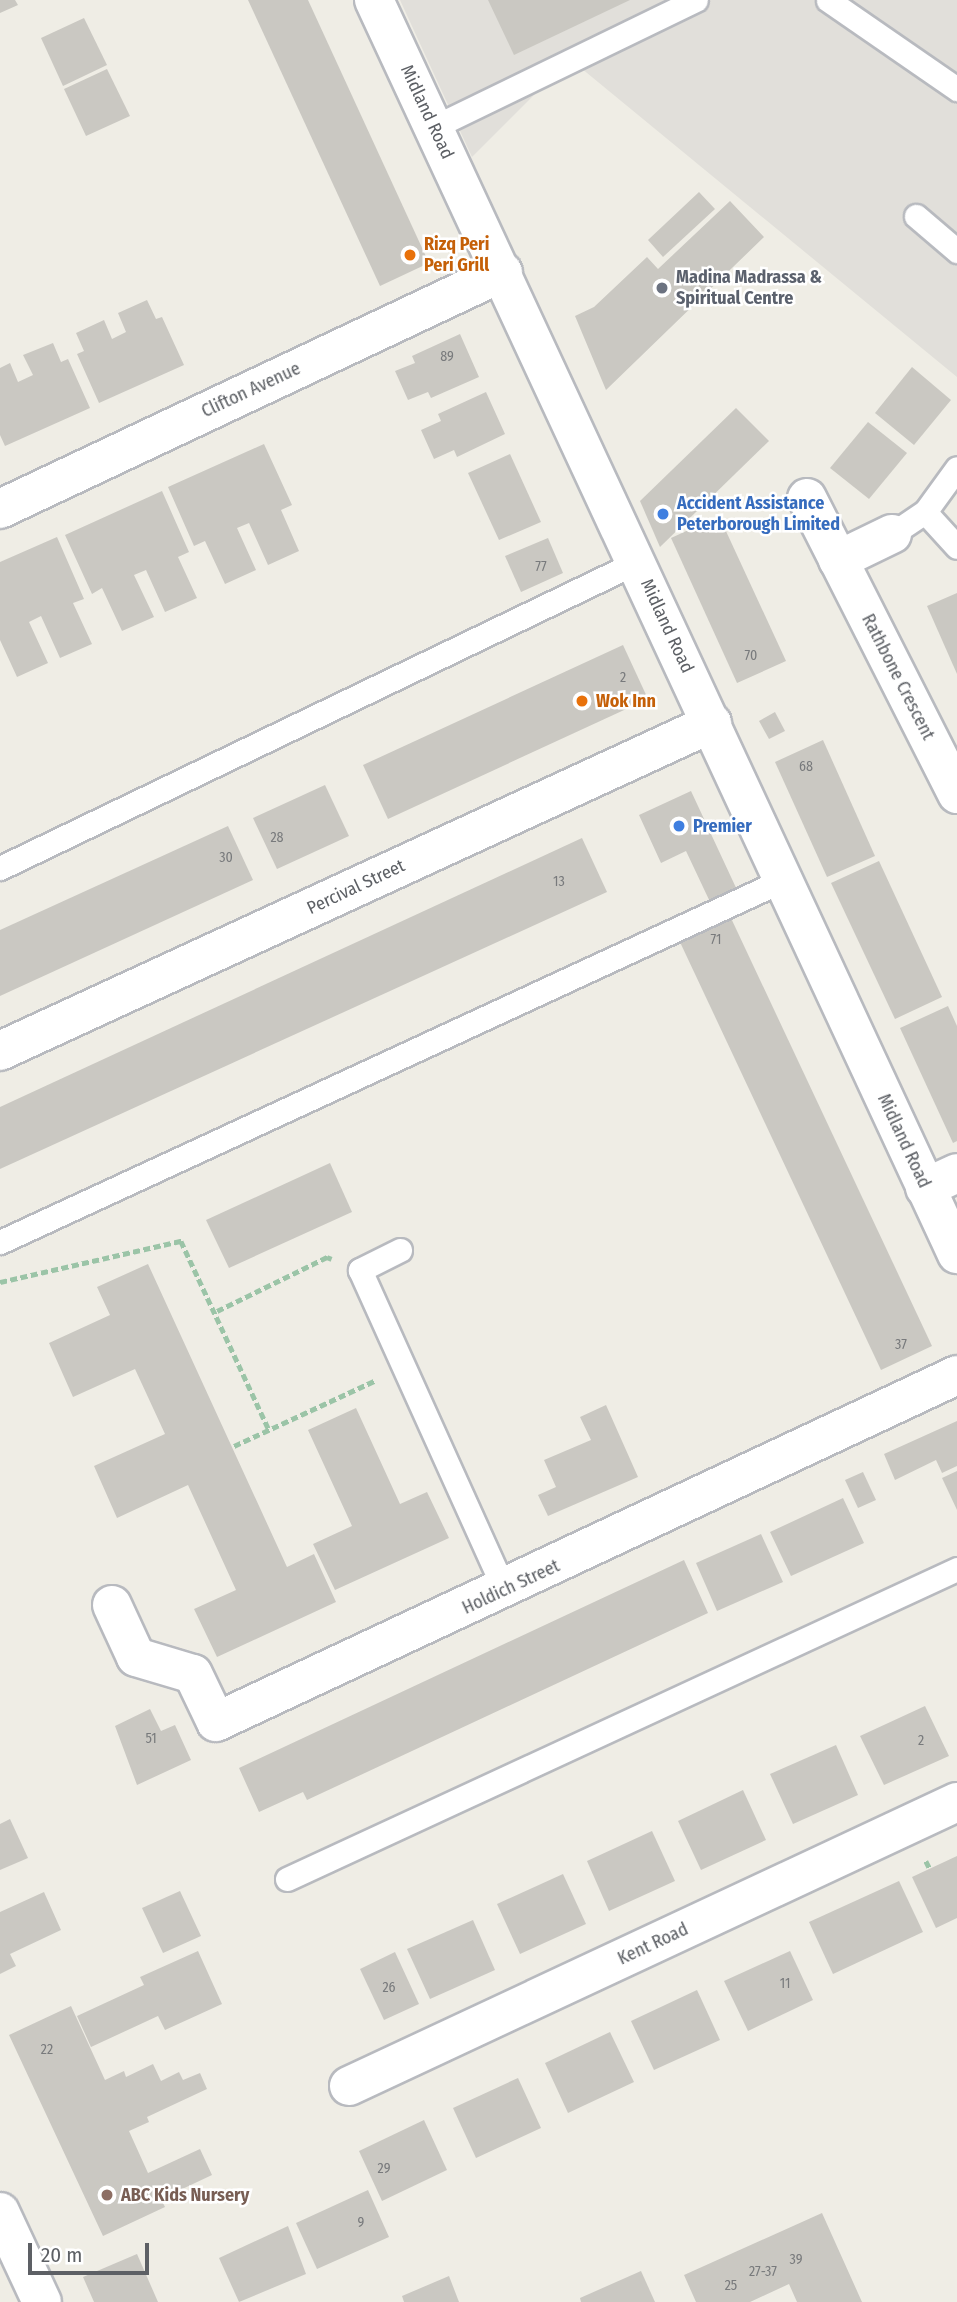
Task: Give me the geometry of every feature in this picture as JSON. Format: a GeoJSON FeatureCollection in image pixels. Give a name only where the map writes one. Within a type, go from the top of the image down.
{"type":"FeatureCollection","features":[{"type":"Feature","properties":{"kind":"street","name":"Midland Road"},"geometry":{"type":"LineString","coordinates":[[374,0],[503,272],[783,880],[941,1181],[957,1254]]}},
{"type":"Feature","properties":{"kind":"street","name":"Clifton Avenue"},"geometry":{"type":"LineString","coordinates":[[0,509],[503,272]]}},
{"type":"Feature","properties":{"kind":"street","name":"Rathbone Crescent"},"geometry":{"type":"LineString","coordinates":[[807,498],[957,793]]}},
{"type":"Feature","properties":{"kind":"street"},"geometry":{"type":"LineString","coordinates":[[838,559],[892,534]]}},
{"type":"Feature","properties":{"kind":"street","name":"Percival Street"},"geometry":{"type":"LineString","coordinates":[[0,1051],[712,723]]}},
{"type":"Feature","properties":{"kind":"street","name":"Holdich Street"},"geometry":{"type":"LineString","coordinates":[[112,1605],[136,1657],[193,1674],[216,1722],[505,1591],[957,1375]]}},
{"type":"Feature","properties":{"kind":"street","name":"Kent Road"},"geometry":{"type":"LineString","coordinates":[[349,2086],[957,1802]]}},
{"type":"Feature","properties":{"kind":"street"},"geometry":{"type":"LineString","coordinates":[[0,2212],[43,2302]]}},
{"type":"Feature","properties":{"kind":"lane"},"geometry":{"type":"LineString","coordinates":[[434,127],[696,0]]}},
{"type":"Feature","properties":{"kind":"lane"},"geometry":{"type":"LineString","coordinates":[[828,0],[957,89]]}},
{"type":"Feature","properties":{"kind":"lane"},"geometry":{"type":"LineString","coordinates":[[916,216],[957,251]]}},
{"type":"Feature","properties":{"kind":"lane"},"geometry":{"type":"LineString","coordinates":[[892,534],[925,512],[957,468]]}},
{"type":"Feature","properties":{"kind":"lane"},"geometry":{"type":"LineString","coordinates":[[925,512],[957,547]]}},
{"type":"Feature","properties":{"kind":"lane"},"geometry":{"type":"LineString","coordinates":[[0,868],[637,562]]}},
{"type":"Feature","properties":{"kind":"lane"},"geometry":{"type":"LineString","coordinates":[[0,1242],[783,880]]}},
{"type":"Feature","properties":{"kind":"lane"},"geometry":{"type":"LineString","coordinates":[[400,1250],[360,1270],[505,1591]]}},
{"type":"Feature","properties":{"kind":"lane"},"geometry":{"type":"LineString","coordinates":[[287,1879],[957,1569]]}},
{"type":"Feature","properties":{"kind":"path"},"geometry":{"type":"LineString","coordinates":[[0,1282],[181,1241],[217,1311],[269,1430]]}},
{"type":"Feature","properties":{"kind":"path"},"geometry":{"type":"LineString","coordinates":[[217,1311],[327,1257],[360,1270]]}},
{"type":"Feature","properties":{"kind":"path"},"geometry":{"type":"LineString","coordinates":[[234,1446],[405,1366]]}},
{"type":"Feature","properties":{"kind":"path"},"geometry":{"type":"LineString","coordinates":[[926,1861],[930,1869]]}},
{"type":"Feature","properties":{"kind":"shaded area"},"geometry":{"type":"Polygon","coordinates":[[[400,0],[957,0],[957,377],[570,59],[472,157],[400,0]]]}},
{"type":"Feature","properties":{"kind":"building"},"geometry":{"type":"Polygon","coordinates":[[[0,0],[15,0],[18,5],[0,13],[0,0]]]}},
{"type":"Feature","properties":{"kind":"building"},"geometry":{"type":"Polygon","coordinates":[[[248,0],[308,0],[429,263],[380,286],[248,0]]]}},
{"type":"Feature","properties":{"kind":"building"},"geometry":{"type":"Polygon","coordinates":[[[488,0],[630,0],[514,55],[488,0]]]}},
{"type":"Feature","properties":{"kind":"building"},"geometry":{"type":"Polygon","coordinates":[[[84,18],[107,65],[63,86],[41,38],[84,18]]]}},
{"type":"Feature","properties":{"kind":"building"},"geometry":{"type":"Polygon","coordinates":[[[107,69],[130,116],[86,136],[64,89],[107,69]]]}},
{"type":"Feature","properties":{"kind":"building"},"geometry":{"type":"Polygon","coordinates":[[[699,192],[715,209],[663,257],[648,240],[699,192]]]}},
{"type":"Feature","properties":{"kind":"building","name":"Madina Madrassa & Spiritual Centre"},"geometry":{"type":"Polygon","coordinates":[[[730,201],[764,237],[606,390],[575,316],[594,307],[647,257],[658,269],[730,201]]]}},
{"type":"Feature","properties":{"kind":"building"},"geometry":{"type":"Polygon","coordinates":[[[147,300],[156,319],[162,317],[184,365],[99,403],[77,354],[84,351],[76,333],[104,320],[112,339],[126,332],[118,313],[147,300]]]}},
{"type":"Feature","properties":{"kind":"building"},"geometry":{"type":"Polygon","coordinates":[[[460,334],[479,377],[431,398],[428,392],[408,400],[395,371],[415,363],[412,356],[460,334]]]}},
{"type":"Feature","properties":{"kind":"building"},"geometry":{"type":"Polygon","coordinates":[[[53,343],[61,362],[68,359],[90,408],[5,446],[0,435],[0,368],[10,363],[18,382],[33,375],[23,355],[53,343]]]}},
{"type":"Feature","properties":{"kind":"building"},"geometry":{"type":"Polygon","coordinates":[[[912,367],[951,400],[914,445],[875,413],[912,367]]]}},
{"type":"Feature","properties":{"kind":"building"},"geometry":{"type":"Polygon","coordinates":[[[486,392],[505,434],[457,457],[454,450],[434,459],[421,430],[441,421],[438,414],[486,392]]]}},
{"type":"Feature","properties":{"kind":"building"},"geometry":{"type":"Polygon","coordinates":[[[736,408],[769,441],[660,547],[640,501],[736,408]]]}},
{"type":"Feature","properties":{"kind":"building"},"geometry":{"type":"Polygon","coordinates":[[[868,422],[907,453],[869,499],[830,468],[868,422]]]}},
{"type":"Feature","properties":{"kind":"building"},"geometry":{"type":"Polygon","coordinates":[[[264,444],[292,505],[281,510],[299,551],[268,565],[249,523],[237,528],[256,570],[225,584],[205,541],[194,546],[168,487],[264,444]]]}},
{"type":"Feature","properties":{"kind":"building"},"geometry":{"type":"Polygon","coordinates":[[[510,454],[541,522],[499,540],[468,473],[510,454]]]}},
{"type":"Feature","properties":{"kind":"building"},"geometry":{"type":"Polygon","coordinates":[[[162,491],[189,552],[178,557],[197,598],[165,612],[146,570],[134,575],[154,617],[122,631],[102,588],[92,594],[65,535],[162,491]]]}},
{"type":"Feature","properties":{"kind":"building"},"geometry":{"type":"Polygon","coordinates":[[[719,516],[786,661],[737,683],[671,538],[719,516]]]}},
{"type":"Feature","properties":{"kind":"building"},"geometry":{"type":"Polygon","coordinates":[[[57,537],[84,599],[73,603],[92,644],[60,658],[41,616],[29,622],[48,663],[17,677],[0,640],[0,562],[57,537]]]}},
{"type":"Feature","properties":{"kind":"building"},"geometry":{"type":"Polygon","coordinates":[[[548,538],[563,573],[521,592],[505,556],[548,538]]]}},
{"type":"Feature","properties":{"kind":"building"},"geometry":{"type":"Polygon","coordinates":[[[957,593],[957,674],[927,606],[957,593]]]}},
{"type":"Feature","properties":{"kind":"building"},"geometry":{"type":"Polygon","coordinates":[[[623,645],[648,699],[388,819],[363,765],[623,645]]]}},
{"type":"Feature","properties":{"kind":"building"},"geometry":{"type":"Polygon","coordinates":[[[775,712],[785,731],[769,739],[759,721],[775,712]]]}},
{"type":"Feature","properties":{"kind":"building"},"geometry":{"type":"Polygon","coordinates":[[[823,740],[875,856],[827,877],[775,762],[823,740]]]}},
{"type":"Feature","properties":{"kind":"building"},"geometry":{"type":"Polygon","coordinates":[[[325,785],[349,836],[277,869],[253,818],[325,785]]]}},
{"type":"Feature","properties":{"kind":"building"},"geometry":{"type":"Polygon","coordinates":[[[691,791],[738,892],[711,904],[686,851],[661,863],[639,815],[691,791]]]}},
{"type":"Feature","properties":{"kind":"building"},"geometry":{"type":"Polygon","coordinates":[[[228,826],[253,880],[0,996],[0,930],[228,826]]]}},
{"type":"Feature","properties":{"kind":"building"},"geometry":{"type":"Polygon","coordinates":[[[582,838],[607,892],[0,1169],[0,1107],[582,838]]]}},
{"type":"Feature","properties":{"kind":"building"},"geometry":{"type":"Polygon","coordinates":[[[879,861],[942,997],[895,1019],[831,883],[879,861]]]}},
{"type":"Feature","properties":{"kind":"building"},"geometry":{"type":"Polygon","coordinates":[[[730,916],[932,1346],[881,1370],[679,940],[730,916]]]}},
{"type":"Feature","properties":{"kind":"building"},"geometry":{"type":"Polygon","coordinates":[[[948,1006],[957,1026],[957,1141],[953,1143],[900,1028],[948,1006]]]}},
{"type":"Feature","properties":{"kind":"building"},"geometry":{"type":"Polygon","coordinates":[[[330,1163],[352,1212],[229,1268],[206,1220],[330,1163]]]}},
{"type":"Feature","properties":{"kind":"building"},"geometry":{"type":"Polygon","coordinates":[[[148,1264],[287,1567],[314,1554],[336,1602],[217,1657],[194,1609],[236,1590],[188,1485],[117,1518],[94,1466],[165,1434],[135,1369],[73,1397],[49,1343],[110,1315],[97,1287],[148,1264]]]}},
{"type":"Feature","properties":{"kind":"building"},"geometry":{"type":"Polygon","coordinates":[[[606,1405],[638,1477],[548,1516],[538,1495],[556,1487],[544,1460],[591,1440],[580,1417],[606,1405]]]}},
{"type":"Feature","properties":{"kind":"building"},"geometry":{"type":"Polygon","coordinates":[[[356,1408],[400,1504],[427,1492],[449,1538],[335,1590],[313,1544],[352,1526],[308,1430],[356,1408]]]}},
{"type":"Feature","properties":{"kind":"building"},"geometry":{"type":"Polygon","coordinates":[[[957,1421],[957,1466],[942,1473],[936,1460],[895,1480],[884,1454],[957,1421]]]}},
{"type":"Feature","properties":{"kind":"building"},"geometry":{"type":"Polygon","coordinates":[[[957,1471],[957,1510],[942,1478],[957,1471]]]}},
{"type":"Feature","properties":{"kind":"building"},"geometry":{"type":"Polygon","coordinates":[[[863,1472],[876,1500],[858,1508],[845,1480],[863,1472]]]}},
{"type":"Feature","properties":{"kind":"building"},"geometry":{"type":"Polygon","coordinates":[[[843,1498],[864,1543],[791,1576],[770,1532],[843,1498]]]}},
{"type":"Feature","properties":{"kind":"building"},"geometry":{"type":"Polygon","coordinates":[[[761,1534],[783,1582],[717,1611],[696,1563],[761,1534]]]}},
{"type":"Feature","properties":{"kind":"building"},"geometry":{"type":"Polygon","coordinates":[[[684,1560],[708,1613],[307,1800],[303,1792],[259,1812],[239,1768],[684,1560]]]}},
{"type":"Feature","properties":{"kind":"building"},"geometry":{"type":"Polygon","coordinates":[[[925,1706],[949,1756],[884,1785],[860,1736],[925,1706]]]}},
{"type":"Feature","properties":{"kind":"building"},"geometry":{"type":"Polygon","coordinates":[[[150,1709],[161,1731],[175,1725],[191,1760],[137,1785],[115,1726],[150,1709]]]}},
{"type":"Feature","properties":{"kind":"building"},"geometry":{"type":"Polygon","coordinates":[[[836,1745],[858,1795],[793,1824],[770,1774],[836,1745]]]}},
{"type":"Feature","properties":{"kind":"building"},"geometry":{"type":"Polygon","coordinates":[[[743,1790],[766,1840],[701,1870],[678,1821],[743,1790]]]}},
{"type":"Feature","properties":{"kind":"building"},"geometry":{"type":"Polygon","coordinates":[[[10,1819],[28,1858],[0,1870],[0,1824],[10,1819]]]}},
{"type":"Feature","properties":{"kind":"building"},"geometry":{"type":"Polygon","coordinates":[[[652,1831],[675,1881],[609,1911],[587,1861],[652,1831]]]}},
{"type":"Feature","properties":{"kind":"building"},"geometry":{"type":"Polygon","coordinates":[[[957,1856],[957,1918],[936,1928],[912,1877],[957,1856]]]}},
{"type":"Feature","properties":{"kind":"building"},"geometry":{"type":"Polygon","coordinates":[[[563,1874],[586,1924],[520,1954],[497,1904],[563,1874]]]}},
{"type":"Feature","properties":{"kind":"building"},"geometry":{"type":"Polygon","coordinates":[[[899,1881],[923,1932],[833,1974],[809,1922],[899,1881]]]}},
{"type":"Feature","properties":{"kind":"building"},"geometry":{"type":"Polygon","coordinates":[[[180,1891],[201,1936],[163,1953],[142,1908],[180,1891]]]}},
{"type":"Feature","properties":{"kind":"building"},"geometry":{"type":"Polygon","coordinates":[[[44,1892],[61,1930],[10,1954],[16,1966],[0,1974],[0,1912],[44,1892]]]}},
{"type":"Feature","properties":{"kind":"building"},"geometry":{"type":"Polygon","coordinates":[[[473,1920],[495,1970],[430,1999],[407,1949],[473,1920]]]}},
{"type":"Feature","properties":{"kind":"building"},"geometry":{"type":"Polygon","coordinates":[[[198,1951],[222,2004],[165,2030],[158,2016],[91,2047],[77,2016],[144,1985],[140,1977],[198,1951]]]}},
{"type":"Feature","properties":{"kind":"building"},"geometry":{"type":"Polygon","coordinates":[[[790,1951],[813,2000],[748,2031],[724,1981],[790,1951]]]}},
{"type":"Feature","properties":{"kind":"building"},"geometry":{"type":"Polygon","coordinates":[[[395,1952],[419,2004],[384,2020],[360,1969],[395,1952]]]}},
{"type":"Feature","properties":{"kind":"building"},"geometry":{"type":"Polygon","coordinates":[[[697,1990],[720,2040],[654,2070],[631,2021],[697,1990]]]}},
{"type":"Feature","properties":{"kind":"building"},"geometry":{"type":"Polygon","coordinates":[[[71,2006],[105,2080],[124,2071],[126,2077],[153,2064],[161,2081],[179,2072],[183,2080],[200,2073],[207,2089],[147,2117],[149,2122],[129,2131],[148,2173],[200,2149],[212,2175],[161,2199],[165,2207],[103,2236],[9,2035],[71,2006]]]}},
{"type":"Feature","properties":{"kind":"building"},"geometry":{"type":"Polygon","coordinates":[[[610,2032],[634,2082],[568,2113],[545,2063],[610,2032]]]}},
{"type":"Feature","properties":{"kind":"building"},"geometry":{"type":"Polygon","coordinates":[[[518,2078],[541,2128],[476,2158],[453,2108],[518,2078]]]}},
{"type":"Feature","properties":{"kind":"building"},"geometry":{"type":"Polygon","coordinates":[[[424,2120],[447,2170],[382,2201],[359,2151],[424,2120]]]}},
{"type":"Feature","properties":{"kind":"building"},"geometry":{"type":"Polygon","coordinates":[[[368,2190],[389,2237],[317,2269],[296,2223],[368,2190]]]}},
{"type":"Feature","properties":{"kind":"building"},"geometry":{"type":"Polygon","coordinates":[[[822,2213],[862,2302],[797,2302],[789,2284],[750,2302],[696,2302],[684,2275],[822,2213]]]}},
{"type":"Feature","properties":{"kind":"building"},"geometry":{"type":"Polygon","coordinates":[[[288,2226],[306,2274],[239,2302],[219,2258],[288,2226]]]}},
{"type":"Feature","properties":{"kind":"building"},"geometry":{"type":"Polygon","coordinates":[[[137,2254],[158,2302],[94,2302],[83,2277],[137,2254]]]}},
{"type":"Feature","properties":{"kind":"building"},"geometry":{"type":"Polygon","coordinates":[[[641,2271],[655,2302],[581,2302],[580,2298],[641,2271]]]}},
{"type":"Feature","properties":{"kind":"building"},"geometry":{"type":"Polygon","coordinates":[[[449,2276],[459,2302],[404,2302],[402,2296],[449,2276]]]}},
{"type":"Feature","properties":{"kind":"place","name":"Rizq Peri Peri Grill"},"geometry":{"type":"Point","coordinates":[410,255]}},
{"type":"Feature","properties":{"kind":"place","name":"Madina Madrassa & Spiritual Centre"},"geometry":{"type":"Point","coordinates":[662,288]}},
{"type":"Feature","properties":{"kind":"place","name":"Accident Assistance Peterborough Limited"},"geometry":{"type":"Point","coordinates":[663,514]}},
{"type":"Feature","properties":{"kind":"place","name":"Wok Inn"},"geometry":{"type":"Point","coordinates":[582,701]}},
{"type":"Feature","properties":{"kind":"place","name":"Premier"},"geometry":{"type":"Point","coordinates":[679,826]}},
{"type":"Feature","properties":{"kind":"place","name":"ABC Kids Nursery"},"geometry":{"type":"Point","coordinates":[107,2195]}}]}
